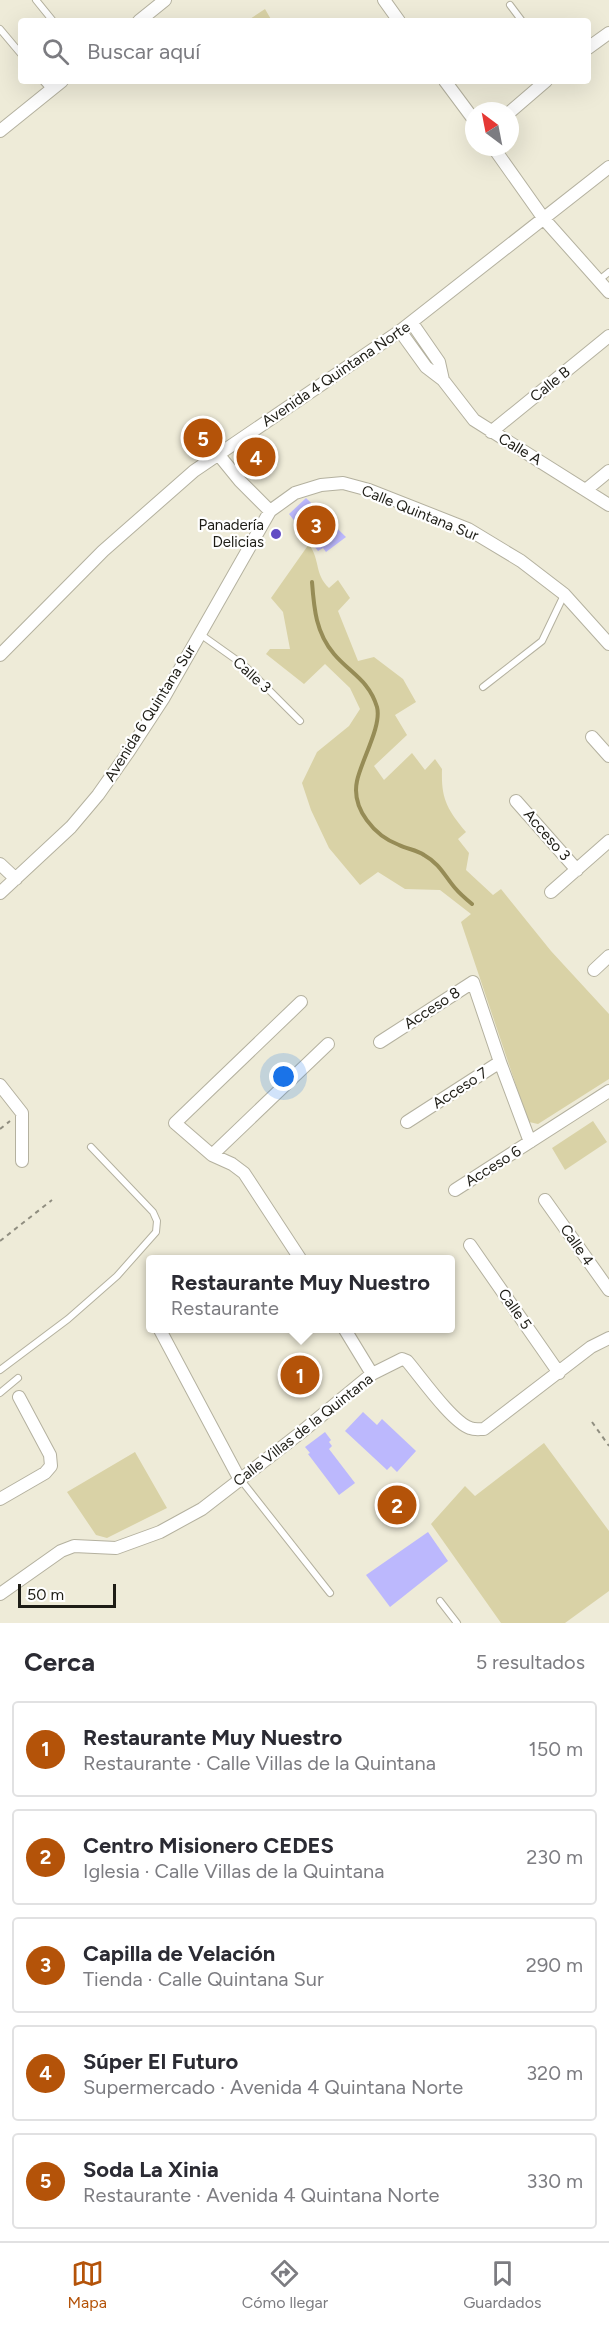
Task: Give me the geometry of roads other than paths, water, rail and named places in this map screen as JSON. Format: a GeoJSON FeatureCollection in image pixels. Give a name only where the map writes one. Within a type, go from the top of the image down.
{"type":"FeatureCollection","features":[{"type":"Feature","properties":{"kind":"street"},"geometry":{"type":"LineString","coordinates":[[143,18],[165,0]]}},
{"type":"Feature","properties":{"kind":"street"},"geometry":{"type":"LineString","coordinates":[[384,0],[397,18]]}},
{"type":"Feature","properties":{"kind":"street"},"geometry":{"type":"LineString","coordinates":[[591,46],[609,33]]}},
{"type":"Feature","properties":{"kind":"street"},"geometry":{"type":"LineString","coordinates":[[447,84],[465,108]]}},
{"type":"Feature","properties":{"kind":"street"},"geometry":{"type":"LineString","coordinates":[[519,104],[543,84]]}},
{"type":"Feature","properties":{"kind":"street"},"geometry":{"type":"LineString","coordinates":[[0,131],[47,85]]}},
{"type":"Feature","properties":{"kind":"street"},"geometry":{"type":"LineString","coordinates":[[500,156],[544,219],[604,276],[609,292]]}},
{"type":"Feature","properties":{"kind":"street","name":"Avenida 4 Quintana Norte"},"geometry":{"type":"LineString","coordinates":[[2,648],[103,551],[194,471],[412,323],[609,167]]}},
{"type":"Feature","properties":{"kind":"street","name":"Calle A"},"geometry":{"type":"LineString","coordinates":[[412,323],[439,362],[443,380]]}},
{"type":"Feature","properties":{"kind":"street","name":"Calle A"},"geometry":{"type":"LineString","coordinates":[[400,331],[426,367],[443,380],[474,420],[587,489],[609,505]]}},
{"type":"Feature","properties":{"kind":"street","name":"Calle B"},"geometry":{"type":"LineString","coordinates":[[491,432],[609,336]]}},
{"type":"Feature","properties":{"kind":"street"},"geometry":{"type":"LineString","coordinates":[[218,454],[240,481],[270,511]]}},
{"type":"Feature","properties":{"kind":"street"},"geometry":{"type":"LineString","coordinates":[[587,489],[609,471]]}},
{"type":"Feature","properties":{"kind":"street","name":"Calle Quintana Sur"},"geometry":{"type":"LineString","coordinates":[[270,511],[295,493],[321,485],[343,483],[369,490],[468,529],[528,566],[564,594],[609,644]]}},
{"type":"Feature","properties":{"kind":"street","name":"Avenida 6 Quintana Sur"},"geometry":{"type":"LineString","coordinates":[[0,893],[64,834],[98,795],[163,699],[270,511]]}},
{"type":"Feature","properties":{"kind":"street"},"geometry":{"type":"LineString","coordinates":[[592,737],[609,756]]}},
{"type":"Feature","properties":{"kind":"street","name":"Acceso 3"},"geometry":{"type":"LineString","coordinates":[[516,801],[577,870]]}},
{"type":"Feature","properties":{"kind":"street"},"geometry":{"type":"LineString","coordinates":[[551,892],[609,841]]}},
{"type":"Feature","properties":{"kind":"street"},"geometry":{"type":"LineString","coordinates":[[0,864],[16,879]]}},
{"type":"Feature","properties":{"kind":"street"},"geometry":{"type":"LineString","coordinates":[[594,970],[609,956]]}},
{"type":"Feature","properties":{"kind":"street","name":"Acceso 8"},"geometry":{"type":"LineString","coordinates":[[380,1042],[473,982],[500,1062]]}},
{"type":"Feature","properties":{"kind":"street"},"geometry":{"type":"LineString","coordinates":[[298,1255],[251,1182],[232,1164],[212,1155],[175,1123],[301,1002]]}},
{"type":"Feature","properties":{"kind":"street"},"geometry":{"type":"LineString","coordinates":[[212,1155],[328,1044]]}},
{"type":"Feature","properties":{"kind":"street","name":"Acceso 7"},"geometry":{"type":"LineString","coordinates":[[407,1122],[500,1062],[530,1142]]}},
{"type":"Feature","properties":{"kind":"street"},"geometry":{"type":"LineString","coordinates":[[0,1085],[22,1113],[22,1161]]}},
{"type":"Feature","properties":{"kind":"street","name":"Acceso 6"},"geometry":{"type":"LineString","coordinates":[[455,1190],[609,1091]]}},
{"type":"Feature","properties":{"kind":"street","name":"Calle 4"},"geometry":{"type":"LineString","coordinates":[[545,1200],[609,1290]]}},
{"type":"Feature","properties":{"kind":"street","name":"Calle 5"},"geometry":{"type":"LineString","coordinates":[[470,1245],[559,1373]]}},
{"type":"Feature","properties":{"kind":"street"},"geometry":{"type":"LineString","coordinates":[[161,1333],[240,1479]]}},
{"type":"Feature","properties":{"kind":"street"},"geometry":{"type":"LineString","coordinates":[[346,1333],[372,1374]]}},
{"type":"Feature","properties":{"kind":"street","name":"Calle Villas de la Quintana"},"geometry":{"type":"LineString","coordinates":[[0,1594],[61,1551],[74,1546],[116,1548],[160,1532],[202,1509],[372,1374],[402,1359],[407,1360],[462,1424],[475,1429],[491,1425],[591,1347],[609,1338]]}},
{"type":"Feature","properties":{"kind":"street"},"geometry":{"type":"LineString","coordinates":[[0,1499],[45,1473],[51,1466],[50,1455],[19,1397]]}},
{"type":"Feature","properties":{"kind":"lane"},"geometry":{"type":"LineString","coordinates":[[36,0],[51,18]]}},
{"type":"Feature","properties":{"kind":"lane"},"geometry":{"type":"LineString","coordinates":[[510,5],[520,18]]}},
{"type":"Feature","properties":{"kind":"lane"},"geometry":{"type":"LineString","coordinates":[[0,29],[18,50]]}},
{"type":"Feature","properties":{"kind":"lane"},"geometry":{"type":"LineString","coordinates":[[483,687],[542,641],[564,594]]}},
{"type":"Feature","properties":{"kind":"lane","name":"Calle 3"},"geometry":{"type":"LineString","coordinates":[[200,633],[245,666],[300,721]]}},
{"type":"Feature","properties":{"kind":"lane"},"geometry":{"type":"LineString","coordinates":[[0,1370],[69,1319],[117,1276],[156,1232],[157,1221],[153,1212],[91,1147]]}},
{"type":"Feature","properties":{"kind":"lane"},"geometry":{"type":"LineString","coordinates":[[0,1393],[18,1378]]}},
{"type":"Feature","properties":{"kind":"lane"},"geometry":{"type":"LineString","coordinates":[[240,1479],[330,1593]]}},
{"type":"Feature","properties":{"kind":"lane"},"geometry":{"type":"LineString","coordinates":[[440,1600],[457,1623]]}},
{"type":"Feature","properties":{"kind":"waterway"},"geometry":{"type":"LineString","coordinates":[[312,582],[315,611],[323,638],[340,661],[364,683],[377,707],[377,724],[357,781],[356,791],[361,811],[381,835],[421,853],[434,862],[472,904]]}},
{"type":"Feature","properties":{"kind":"place","name":"Soda La Xinia"},"geometry":{"type":"Point","coordinates":[203,438]}},
{"type":"Feature","properties":{"kind":"place","name":"Súper El Futuro"},"geometry":{"type":"Point","coordinates":[256,457]}},
{"type":"Feature","properties":{"kind":"place","name":"Capilla de Velación"},"geometry":{"type":"Point","coordinates":[316,525]}},
{"type":"Feature","properties":{"kind":"place","name":"Panadería Delicias"},"geometry":{"type":"Point","coordinates":[276,534]}},
{"type":"Feature","properties":{"kind":"place","name":"Restaurante Muy Nuestro"},"geometry":{"type":"Point","coordinates":[300,1375]}},
{"type":"Feature","properties":{"kind":"place","name":"Centro Misionero CEDES"},"geometry":{"type":"Point","coordinates":[397,1505]}}]}
